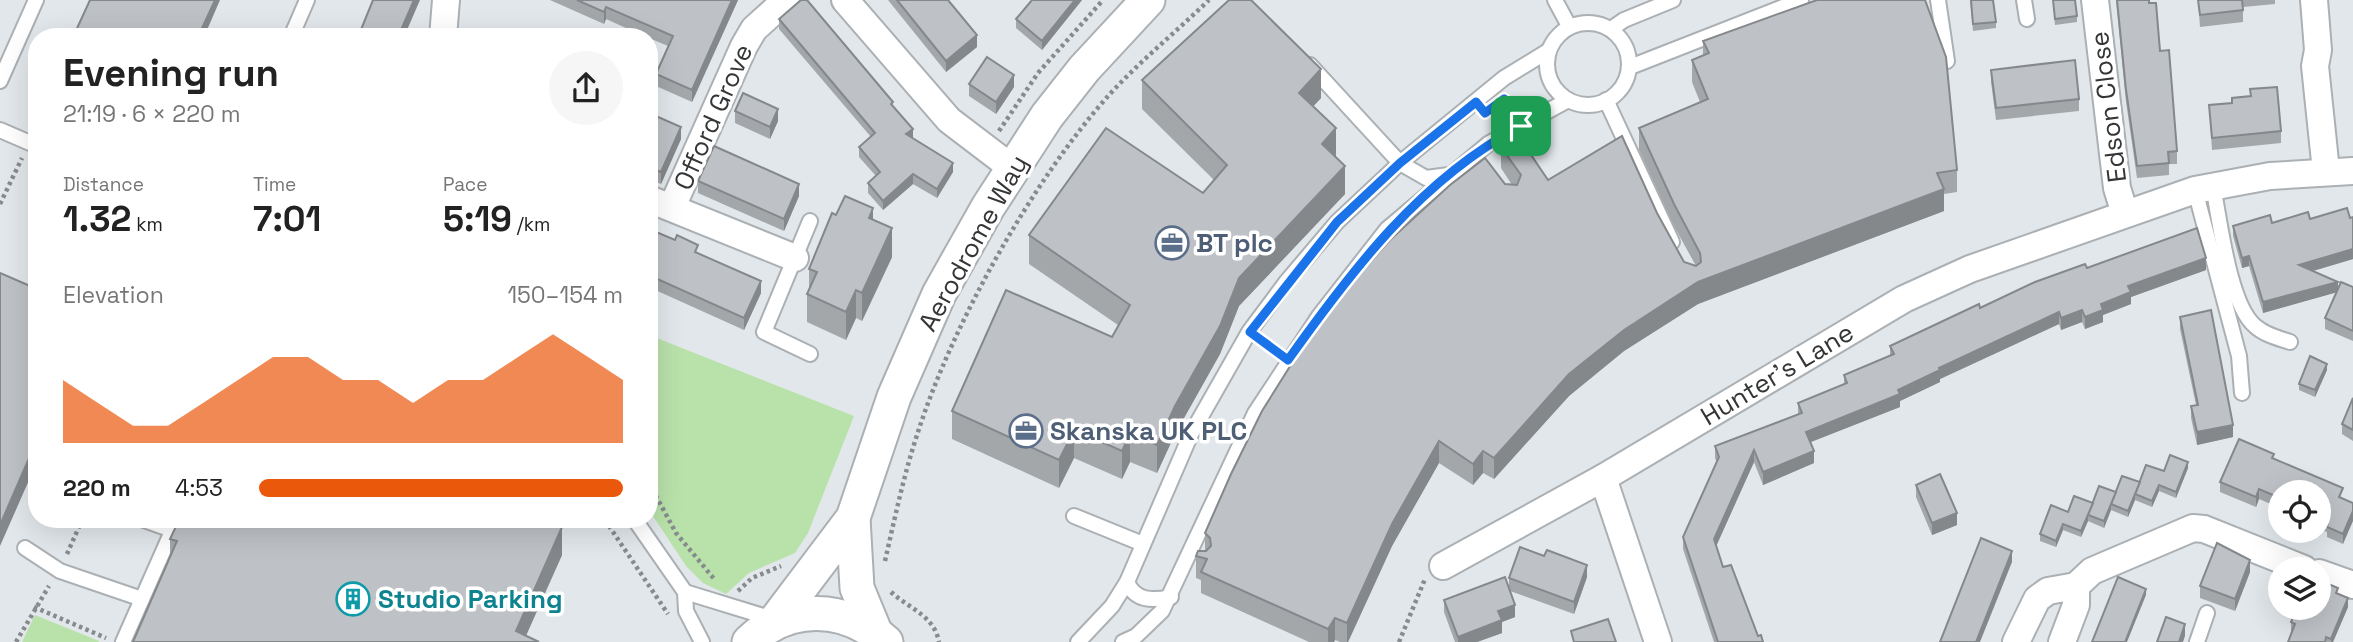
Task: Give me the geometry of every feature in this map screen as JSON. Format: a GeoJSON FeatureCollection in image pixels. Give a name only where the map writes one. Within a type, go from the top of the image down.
{"type":"FeatureCollection","features":[{"type":"Feature","properties":{"kind":"street"},"geometry":{"type":"LineString","coordinates":[[444,28],[446,0]]}},
{"type":"Feature","properties":{"kind":"street","name":"Offord Grove"},"geometry":{"type":"LineString","coordinates":[[786,0],[754,29],[661,203],[794,258]]}},
{"type":"Feature","properties":{"kind":"street"},"geometry":{"type":"LineString","coordinates":[[845,0],[949,120],[1012,168]]}},
{"type":"Feature","properties":{"kind":"street","name":"Aerodrome Way"},"geometry":{"type":"LineString","coordinates":[[776,620],[853,518],[894,397],[939,294],[1012,168],[1084,69],[1148,0]]}},
{"type":"Feature","properties":{"kind":"street","name":"Edson Close"},"geometry":{"type":"LineString","coordinates":[[2095,0],[2117,188],[2125,214]]}},
{"type":"Feature","properties":{"kind":"street"},"geometry":{"type":"LineString","coordinates":[[2314,0],[2318,50],[2315,65],[2326,171]]}},
{"type":"Feature","properties":{"kind":"street","name":"Hunter's Lane"},"geometry":{"type":"LineString","coordinates":[[1443,566],[1603,478],[1904,299],[1970,269],[2204,188],[2270,176],[2326,171],[2353,172]]}},
{"type":"Feature","properties":{"kind":"street"},"geometry":{"type":"LineString","coordinates":[[1603,478],[1658,642]]}},
{"type":"Feature","properties":{"kind":"street","name":"Aerodrome Way"},"geometry":{"type":"LineString","coordinates":[[853,518],[857,588],[884,640]]}},
{"type":"Feature","properties":{"kind":"street"},"geometry":{"type":"LineString","coordinates":[[2016,642],[2037,599],[2048,591],[2076,586],[2092,572],[2193,528],[2204,529],[2274,557]]}},
{"type":"Feature","properties":{"kind":"street"},"geometry":{"type":"LineString","coordinates":[[2331,577],[2353,585]]}},
{"type":"Feature","properties":{"kind":"street"},"geometry":{"type":"LineString","coordinates":[[2062,642],[2076,605],[2076,586]]}},
{"type":"Feature","properties":{"kind":"street"},"geometry":{"type":"LineString","coordinates":[[749,642],[776,620],[802,613],[852,619],[884,640]]}},
{"type":"Feature","properties":{"kind":"lane"},"geometry":{"type":"LineString","coordinates":[[0,81],[36,0]]}},
{"type":"Feature","properties":{"kind":"lane"},"geometry":{"type":"LineString","coordinates":[[295,28],[307,0]]}},
{"type":"Feature","properties":{"kind":"lane"},"geometry":{"type":"LineString","coordinates":[[1555,0],[1569,26]]}},
{"type":"Feature","properties":{"kind":"lane"},"geometry":{"type":"LineString","coordinates":[[1611,29],[1624,20],[1672,0]]}},
{"type":"Feature","properties":{"kind":"lane"},"geometry":{"type":"LineString","coordinates":[[1548,51],[1549,78],[1556,90],[1568,100],[1585,106],[1606,100],[1618,92],[1630,67],[1768,6],[1801,0]]}},
{"type":"Feature","properties":{"kind":"lane"},"geometry":{"type":"LineString","coordinates":[[1938,0],[1947,61]]}},
{"type":"Feature","properties":{"kind":"lane"},"geometry":{"type":"LineString","coordinates":[[2024,0],[2026,19]]}},
{"type":"Feature","properties":{"kind":"lane"},"geometry":{"type":"LineString","coordinates":[[1078,642],[1112,606],[1127,582],[1191,434],[1250,332],[1337,222],[1400,163],[1504,78],[1548,51],[1569,26],[1597,23],[1611,29],[1622,39],[1630,67]]}},
{"type":"Feature","properties":{"kind":"lane"},"geometry":{"type":"LineString","coordinates":[[1297,50],[1400,163],[1426,177],[1450,175]]}},
{"type":"Feature","properties":{"kind":"lane"},"geometry":{"type":"LineString","coordinates":[[1123,642],[1149,624],[1171,597],[1195,560],[1249,424],[1288,360],[1387,229],[1450,175],[1481,158],[1568,100]]}},
{"type":"Feature","properties":{"kind":"lane"},"geometry":{"type":"LineString","coordinates":[[1606,100],[1678,254]]}},
{"type":"Feature","properties":{"kind":"lane"},"geometry":{"type":"LineString","coordinates":[[0,130],[28,143]]}},
{"type":"Feature","properties":{"kind":"lane"},"geometry":{"type":"LineString","coordinates":[[2204,188],[2237,295],[2247,317],[2271,336],[2290,342]]}},
{"type":"Feature","properties":{"kind":"lane"},"geometry":{"type":"LineString","coordinates":[[2204,188],[2239,356],[2242,393]]}},
{"type":"Feature","properties":{"kind":"lane"},"geometry":{"type":"LineString","coordinates":[[810,221],[764,332],[810,354]]}},
{"type":"Feature","properties":{"kind":"lane"},"geometry":{"type":"LineString","coordinates":[[1074,516],[1143,544]]}},
{"type":"Feature","properties":{"kind":"lane"},"geometry":{"type":"LineString","coordinates":[[123,642],[173,528]]}},
{"type":"Feature","properties":{"kind":"lane"},"geometry":{"type":"LineString","coordinates":[[641,528],[685,592],[686,611],[702,642]]}},
{"type":"Feature","properties":{"kind":"lane"},"geometry":{"type":"LineString","coordinates":[[25,548],[60,571],[142,599]]}},
{"type":"Feature","properties":{"kind":"lane"},"geometry":{"type":"LineString","coordinates":[[1127,582],[1130,591],[1141,598],[1157,600],[1171,597]]}},
{"type":"Feature","properties":{"kind":"lane"},"geometry":{"type":"LineString","coordinates":[[685,592],[706,597],[751,615],[776,620]]}},
{"type":"Feature","properties":{"kind":"lane"},"geometry":{"type":"LineString","coordinates":[[2197,642],[2207,613]]}},
{"type":"Feature","properties":{"kind":"path"},"geometry":{"type":"LineString","coordinates":[[885,562],[919,429],[980,288],[1000,252],[1067,148],[1108,96],[1209,0]]}},
{"type":"Feature","properties":{"kind":"path"},"geometry":{"type":"LineString","coordinates":[[0,204],[28,154]]}},
{"type":"Feature","properties":{"kind":"path"},"geometry":{"type":"LineString","coordinates":[[1250,332],[1288,360]]}},
{"type":"Feature","properties":{"kind":"path"},"geometry":{"type":"LineString","coordinates":[[658,500],[676,533],[707,573],[719,583]]}},
{"type":"Feature","properties":{"kind":"path"},"geometry":{"type":"LineString","coordinates":[[610,528],[669,617]]}},
{"type":"Feature","properties":{"kind":"path"},"geometry":{"type":"LineString","coordinates":[[1399,642],[1419,589],[1426,577],[1443,566]]}},
{"type":"Feature","properties":{"kind":"path"},"geometry":{"type":"LineString","coordinates":[[886,587],[933,625],[939,642]]}},
{"type":"Feature","properties":{"kind":"path"},"geometry":{"type":"LineString","coordinates":[[728,588],[738,592]]}},
{"type":"Feature","properties":{"kind":"path"},"geometry":{"type":"LineString","coordinates":[[34,607],[116,642]]}},
{"type":"Feature","properties":{"kind":"green space"},"geometry":{"type":"Polygon","coordinates":[[[658,339],[854,416],[808,533],[795,553],[749,573],[726,594],[703,583],[686,566],[658,524],[658,339]]]}},
{"type":"Feature","properties":{"kind":"green space"},"geometry":{"type":"Polygon","coordinates":[[[35,615],[99,641],[99,642],[22,642],[35,615]]]}},
{"type":"Feature","properties":{"kind":"building"},"geometry":{"type":"Polygon","coordinates":[[[90,0],[215,0],[202,28],[77,28],[90,0]]]}},
{"type":"Feature","properties":{"kind":"building"},"geometry":{"type":"Polygon","coordinates":[[[373,0],[414,0],[402,28],[362,28],[373,0]]]}},
{"type":"Feature","properties":{"kind":"building"},"geometry":{"type":"Polygon","coordinates":[[[577,0],[732,0],[692,90],[658,75],[673,36],[606,7],[604,12],[577,0]]]}},
{"type":"Feature","properties":{"kind":"building"},"geometry":{"type":"Polygon","coordinates":[[[801,0],[807,0],[893,102],[891,104],[913,129],[906,134],[953,163],[937,189],[913,174],[883,201],[868,183],[880,172],[859,147],[875,133],[779,19],[801,0]]]}},
{"type":"Feature","properties":{"kind":"building"},"geometry":{"type":"Polygon","coordinates":[[[897,0],[948,0],[977,35],[946,61],[897,0]]]}},
{"type":"Feature","properties":{"kind":"building"},"geometry":{"type":"Polygon","coordinates":[[[1032,0],[1075,0],[1042,41],[1016,19],[1032,0]]]}},
{"type":"Feature","properties":{"kind":"building","name":"BT plc"},"geometry":{"type":"Polygon","coordinates":[[[1229,0],[1251,0],[1321,69],[1299,93],[1336,128],[1322,144],[1345,166],[1239,278],[1220,326],[1175,406],[1157,445],[1130,434],[1122,451],[1074,430],[1059,460],[952,411],[1006,290],[1112,337],[1130,305],[1029,235],[1106,128],[1203,193],[1227,165],[1142,80],[1229,0]]]}},
{"type":"Feature","properties":{"kind":"building"},"geometry":{"type":"Polygon","coordinates":[[[1817,0],[1925,0],[1946,57],[1957,170],[1937,173],[1944,189],[1698,282],[1624,330],[1569,374],[1494,458],[1483,451],[1473,464],[1439,441],[1392,524],[1347,623],[1335,618],[1328,629],[1201,572],[1207,559],[1196,556],[1198,551],[1206,551],[1211,546],[1210,538],[1205,533],[1262,411],[1304,344],[1343,292],[1391,239],[1450,185],[1485,158],[1505,184],[1517,185],[1521,175],[1501,147],[1506,143],[1514,154],[1525,146],[1548,180],[1622,136],[1657,213],[1684,262],[1696,266],[1701,262],[1700,253],[1639,128],[1708,99],[1692,60],[1709,53],[1703,41],[1817,0]]]}},
{"type":"Feature","properties":{"kind":"building"},"geometry":{"type":"Polygon","coordinates":[[[1971,0],[1993,0],[1996,22],[1973,24],[1971,0]]]}},
{"type":"Feature","properties":{"kind":"building"},"geometry":{"type":"Polygon","coordinates":[[[2053,0],[2075,0],[2077,16],[2055,19],[2053,0]]]}},
{"type":"Feature","properties":{"kind":"building"},"geometry":{"type":"Polygon","coordinates":[[[2117,0],[2149,0],[2149,3],[2156,3],[2160,51],[2169,50],[2177,151],[2168,152],[2169,163],[2137,166],[2117,0]]]}},
{"type":"Feature","properties":{"kind":"building"},"geometry":{"type":"Polygon","coordinates":[[[2198,0],[2242,0],[2243,10],[2200,15],[2198,0]]]}},
{"type":"Feature","properties":{"kind":"building"},"geometry":{"type":"Polygon","coordinates":[[[987,57],[1014,75],[996,102],[969,84],[987,57]]]}},
{"type":"Feature","properties":{"kind":"building"},"geometry":{"type":"Polygon","coordinates":[[[2075,60],[2079,99],[1996,108],[1991,70],[2075,60]]]}},
{"type":"Feature","properties":{"kind":"building"},"geometry":{"type":"Polygon","coordinates":[[[2277,87],[2281,131],[2212,138],[2209,105],[2232,103],[2232,98],[2251,96],[2250,89],[2277,87]]]}},
{"type":"Feature","properties":{"kind":"building"},"geometry":{"type":"Polygon","coordinates":[[[743,93],[778,109],[770,127],[735,111],[743,93]]]}},
{"type":"Feature","properties":{"kind":"building"},"geometry":{"type":"Polygon","coordinates":[[[658,117],[681,127],[661,172],[658,171],[658,117]]]}},
{"type":"Feature","properties":{"kind":"building"},"geometry":{"type":"Polygon","coordinates":[[[714,146],[799,184],[784,219],[698,181],[714,146]]]}},
{"type":"Feature","properties":{"kind":"building"},"geometry":{"type":"Polygon","coordinates":[[[845,196],[873,208],[869,218],[892,228],[862,293],[856,290],[846,312],[807,294],[817,272],[809,269],[832,213],[836,215],[845,196]]]}},
{"type":"Feature","properties":{"kind":"building"},"geometry":{"type":"Polygon","coordinates":[[[2347,208],[2350,218],[2353,217],[2353,249],[2299,265],[2338,282],[2263,302],[2249,256],[2242,258],[2233,226],[2270,215],[2272,223],[2308,212],[2310,219],[2347,208]]]}},
{"type":"Feature","properties":{"kind":"building"},"geometry":{"type":"Polygon","coordinates":[[[2197,228],[2206,258],[2128,286],[2131,292],[2101,304],[2103,310],[2085,317],[2082,310],[2061,318],[2059,312],[1939,368],[1940,370],[1898,390],[1900,394],[1806,432],[1814,451],[1763,472],[1754,450],[1714,539],[1723,567],[1731,565],[1758,636],[1761,635],[1763,642],[1718,642],[1683,537],[1719,457],[1715,446],[1802,413],[1798,403],[1847,383],[1844,375],[1894,354],[1890,346],[1979,304],[1980,308],[2035,282],[2085,264],[2087,268],[2197,228]]]}},
{"type":"Feature","properties":{"kind":"building"},"geometry":{"type":"Polygon","coordinates":[[[658,233],[675,240],[677,235],[698,245],[695,252],[761,281],[744,318],[658,279],[658,233]]]}},
{"type":"Feature","properties":{"kind":"building"},"geometry":{"type":"Polygon","coordinates":[[[0,273],[28,285],[28,461],[0,525],[0,273]]]}},
{"type":"Feature","properties":{"kind":"building"},"geometry":{"type":"Polygon","coordinates":[[[2341,282],[2353,287],[2353,331],[2325,318],[2341,282]]]}},
{"type":"Feature","properties":{"kind":"building"},"geometry":{"type":"Polygon","coordinates":[[[2211,310],[2233,425],[2197,432],[2191,406],[2198,405],[2180,317],[2211,310]]]}},
{"type":"Feature","properties":{"kind":"building"},"geometry":{"type":"Polygon","coordinates":[[[2310,356],[2327,364],[2315,390],[2299,384],[2310,356]]]}},
{"type":"Feature","properties":{"kind":"building"},"geometry":{"type":"Polygon","coordinates":[[[2353,398],[2353,430],[2342,424],[2353,398]]]}},
{"type":"Feature","properties":{"kind":"building"},"geometry":{"type":"Polygon","coordinates":[[[2239,439],[2274,454],[2272,458],[2324,480],[2268,480],[2268,493],[2259,489],[2256,497],[2220,482],[2239,439]]]}},
{"type":"Feature","properties":{"kind":"building"},"geometry":{"type":"Polygon","coordinates":[[[2170,455],[2188,462],[2176,492],[2159,485],[2152,501],[2135,494],[2146,465],[2164,471],[2170,455]]]}},
{"type":"Feature","properties":{"kind":"building"},"geometry":{"type":"Polygon","coordinates":[[[1940,474],[1957,513],[1932,523],[1916,485],[1940,474]]]}},
{"type":"Feature","properties":{"kind":"building"},"geometry":{"type":"Polygon","coordinates":[[[2122,476],[2140,482],[2128,511],[2111,504],[2122,476]]]}},
{"type":"Feature","properties":{"kind":"building"},"geometry":{"type":"Polygon","coordinates":[[[2331,483],[2343,488],[2339,497],[2353,503],[2353,511],[2343,534],[2331,529],[2331,483]]]}},
{"type":"Feature","properties":{"kind":"building"},"geometry":{"type":"Polygon","coordinates":[[[2099,486],[2116,492],[2104,521],[2088,515],[2099,486]]]}},
{"type":"Feature","properties":{"kind":"building"},"geometry":{"type":"Polygon","coordinates":[[[2074,496],[2093,503],[2081,531],[2063,524],[2056,541],[2040,534],[2051,505],[2068,512],[2074,496]]]}},
{"type":"Feature","properties":{"kind":"building","name":"Studio Parking"},"geometry":{"type":"Polygon","coordinates":[[[175,528],[562,528],[516,631],[539,642],[133,642],[177,541],[170,539],[175,528]]]}},
{"type":"Feature","properties":{"kind":"building"},"geometry":{"type":"Polygon","coordinates":[[[1981,538],[2012,551],[1976,642],[1940,642],[1981,538]]]}},
{"type":"Feature","properties":{"kind":"building"},"geometry":{"type":"Polygon","coordinates":[[[2217,543],[2250,560],[2235,599],[2200,586],[2217,543]]]}},
{"type":"Feature","properties":{"kind":"building"},"geometry":{"type":"Polygon","coordinates":[[[1520,547],[1544,556],[1547,550],[1587,565],[1574,602],[1509,578],[1520,547]]]}},
{"type":"Feature","properties":{"kind":"building"},"geometry":{"type":"Polygon","coordinates":[[[1505,577],[1515,605],[1498,611],[1502,620],[1458,637],[1444,600],[1505,577]]]}},
{"type":"Feature","properties":{"kind":"building"},"geometry":{"type":"Polygon","coordinates":[[[2118,577],[2146,589],[2125,642],[2092,642],[2118,577]]]}},
{"type":"Feature","properties":{"kind":"building"},"geometry":{"type":"Polygon","coordinates":[[[2331,585],[2338,588],[2336,593],[2348,598],[2331,639],[2326,637],[2325,642],[2288,642],[2295,624],[2291,622],[2331,620],[2331,585]]]}},
{"type":"Feature","properties":{"kind":"building"},"geometry":{"type":"Polygon","coordinates":[[[2166,617],[2185,624],[2179,642],[2157,642],[2166,617]]]}},
{"type":"Feature","properties":{"kind":"building"},"geometry":{"type":"Polygon","coordinates":[[[1608,619],[1616,642],[1574,642],[1571,631],[1608,619]]]}},
{"type":"Feature","properties":{"kind":"place","name":"BT plc"},"geometry":{"type":"Point","coordinates":[1172,243]}},
{"type":"Feature","properties":{"kind":"place","name":"Skanska UK PLC"},"geometry":{"type":"Point","coordinates":[1026,431]}},
{"type":"Feature","properties":{"kind":"place","name":"Studio Parking"},"geometry":{"type":"Point","coordinates":[353,599]}},
{"type":"Feature","properties":{"kind":"route"},"geometry":{"type":"LineString","coordinates":[[1504,99],[1521,126],[1488,144],[1387,229],[1288,360],[1250,332],[1287,281],[1337,222],[1400,163],[1472,105],[1476,102],[1485,113],[1504,99]]}}]}
